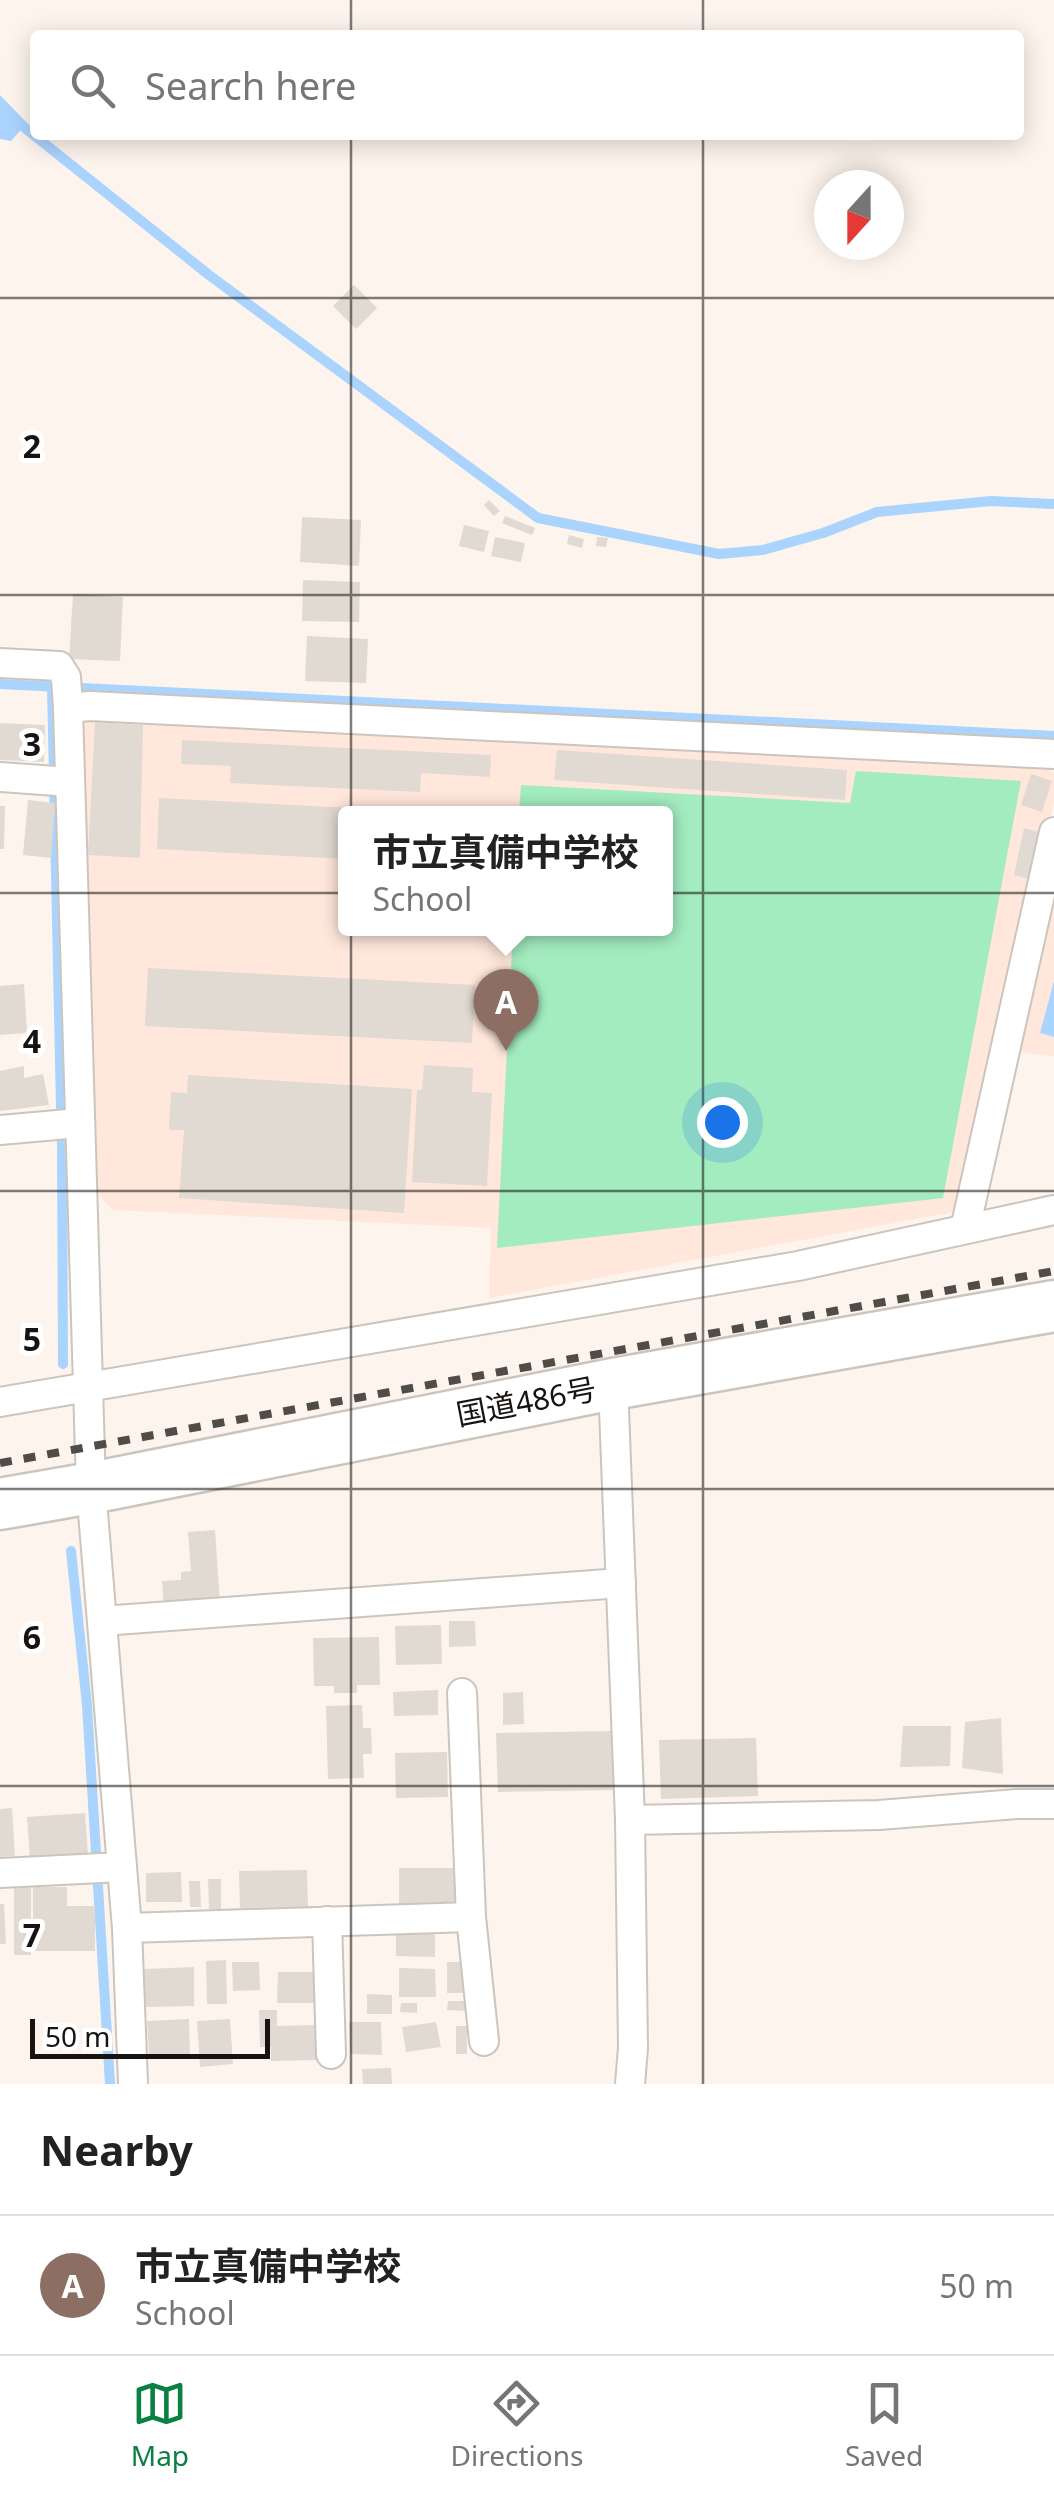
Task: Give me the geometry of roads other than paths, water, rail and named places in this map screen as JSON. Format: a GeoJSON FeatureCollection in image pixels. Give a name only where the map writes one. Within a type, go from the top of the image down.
{"type":"FeatureCollection","features":[{"type":"Feature","properties":{"kind":"highway","name":"国道486号"},"geometry":{"type":"LineString","coordinates":[[0,1504],[613,1384],[1054,1306]]}},
{"type":"Feature","properties":{"kind":"street"},"geometry":{"type":"LineString","coordinates":[[0,663],[59,666],[67,695],[59,781],[79,1123],[91,1488],[102,1621],[106,1867],[126,1928],[133,2084]]}},
{"type":"Feature","properties":{"kind":"street"},"geometry":{"type":"LineString","coordinates":[[67,695],[90,706],[1054,754]]}},
{"type":"Feature","properties":{"kind":"street"},"geometry":{"type":"LineString","coordinates":[[0,778],[59,781]]}},
{"type":"Feature","properties":{"kind":"street"},"geometry":{"type":"LineString","coordinates":[[965,1228],[1054,832]]}},
{"type":"Feature","properties":{"kind":"street"},"geometry":{"type":"LineString","coordinates":[[0,1130],[79,1123]]}},
{"type":"Feature","properties":{"kind":"street"},"geometry":{"type":"LineString","coordinates":[[0,1402],[798,1266],[1054,1210]]}},
{"type":"Feature","properties":{"kind":"street"},"geometry":{"type":"LineString","coordinates":[[613,1384],[630,1820],[634,2048],[630,2084]]}},
{"type":"Feature","properties":{"kind":"street"},"geometry":{"type":"LineString","coordinates":[[102,1621],[621,1582]]}},
{"type":"Feature","properties":{"kind":"street"},"geometry":{"type":"LineString","coordinates":[[462,1693],[471,1917],[484,2040]]}},
{"type":"Feature","properties":{"kind":"street"},"geometry":{"type":"LineString","coordinates":[[630,1820],[879,1814],[1054,1804]]}},
{"type":"Feature","properties":{"kind":"street"},"geometry":{"type":"LineString","coordinates":[[0,1873],[106,1867]]}},
{"type":"Feature","properties":{"kind":"street"},"geometry":{"type":"LineString","coordinates":[[126,1928],[471,1917]]}},
{"type":"Feature","properties":{"kind":"street"},"geometry":{"type":"LineString","coordinates":[[327,1922],[331,2054]]}},
{"type":"Feature","properties":{"kind":"water"},"geometry":{"type":"Polygon","coordinates":[[[0,95],[27,123],[11,141],[0,139],[0,95]]]}},
{"type":"Feature","properties":{"kind":"water"},"geometry":{"type":"Polygon","coordinates":[[[1054,981],[1054,1037],[1040,1033],[1054,981]]]}},
{"type":"Feature","properties":{"kind":"waterway"},"geometry":{"type":"LineString","coordinates":[[0,108],[30,132]]}},
{"type":"Feature","properties":{"kind":"waterway"},"geometry":{"type":"LineString","coordinates":[[40,140],[209,275],[538,518],[719,554],[763,550],[877,512],[991,501],[1054,504]]}},
{"type":"Feature","properties":{"kind":"waterway"},"geometry":{"type":"LineString","coordinates":[[0,684],[1054,736]]}},
{"type":"Feature","properties":{"kind":"waterway"},"geometry":{"type":"LineString","coordinates":[[52,686],[61,1108]]}},
{"type":"Feature","properties":{"kind":"waterway"},"geometry":{"type":"LineString","coordinates":[[62,1141],[63,1364]]}},
{"type":"Feature","properties":{"kind":"waterway"},"geometry":{"type":"LineString","coordinates":[[71,1551],[87,1705],[110,2084]]}},
{"type":"Feature","properties":{"kind":"railway"},"geometry":{"type":"LineString","coordinates":[[0,1463],[1054,1271]]}},
{"type":"Feature","properties":{"kind":"place","name":"市立真備中学校"},"geometry":{"type":"Point","coordinates":[506,1051]}}]}
